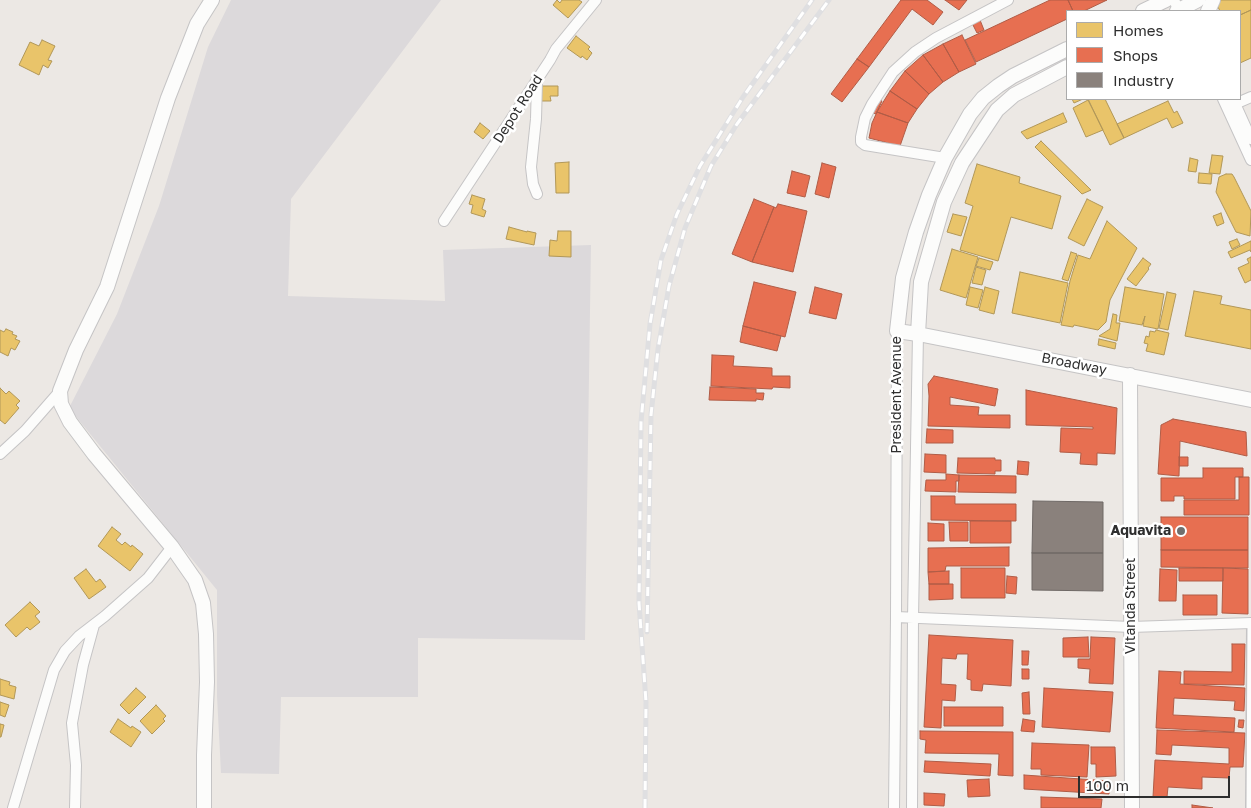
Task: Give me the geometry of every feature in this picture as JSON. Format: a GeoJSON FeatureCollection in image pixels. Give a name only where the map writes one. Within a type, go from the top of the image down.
{"type":"FeatureCollection","features":[{"type":"Feature","properties":{"kind":"street"},"geometry":{"type":"LineString","coordinates":[[0,454],[25,431],[60,391],[76,350],[107,287],[168,98],[197,24],[212,0]]}},
{"type":"Feature","properties":{"kind":"street","name":"Depot Road"},"geometry":{"type":"LineString","coordinates":[[444,221],[537,81],[556,49],[596,0]]}},
{"type":"Feature","properties":{"kind":"street"},"geometry":{"type":"LineString","coordinates":[[945,158],[865,145],[862,142],[861,136],[865,118],[893,72],[915,52],[936,38],[1008,0]]}},
{"type":"Feature","properties":{"kind":"street"},"geometry":{"type":"LineString","coordinates":[[1145,10],[1166,0]]}},
{"type":"Feature","properties":{"kind":"street","name":"President Avenue"},"geometry":{"type":"LineString","coordinates":[[894,808],[897,331],[903,278],[929,195],[945,158],[970,114],[983,98],[1012,76],[1066,49]]}},
{"type":"Feature","properties":{"kind":"street","name":"President Avenue"},"geometry":{"type":"LineString","coordinates":[[912,808],[913,618],[918,334],[921,282],[944,202],[972,146],[997,110],[1014,95],[1066,68]]}},
{"type":"Feature","properties":{"kind":"street"},"geometry":{"type":"LineString","coordinates":[[537,81],[536,119],[531,167],[533,184],[537,194]]}},
{"type":"Feature","properties":{"kind":"street"},"geometry":{"type":"LineString","coordinates":[[1251,98],[1234,102],[1251,139]]}},
{"type":"Feature","properties":{"kind":"street"},"geometry":{"type":"LineString","coordinates":[[1223,100],[1251,160]]}},
{"type":"Feature","properties":{"kind":"street"},"geometry":{"type":"LineString","coordinates":[[956,140],[972,146]]}},
{"type":"Feature","properties":{"kind":"street","name":"Broadway"},"geometry":{"type":"LineString","coordinates":[[897,331],[1251,400]]}},
{"type":"Feature","properties":{"kind":"street","name":"Vitanda Street"},"geometry":{"type":"LineString","coordinates":[[1130,375],[1132,808]]}},
{"type":"Feature","properties":{"kind":"street"},"geometry":{"type":"LineString","coordinates":[[60,391],[61,404],[70,422],[94,454],[172,547],[195,580],[203,602],[206,634],[204,808]]}},
{"type":"Feature","properties":{"kind":"street"},"geometry":{"type":"LineString","coordinates":[[13,808],[54,670],[65,651],[79,636],[148,578],[172,547]]}},
{"type":"Feature","properties":{"kind":"street"},"geometry":{"type":"LineString","coordinates":[[896,617],[1131,627],[1251,623]]}},
{"type":"Feature","properties":{"kind":"street"},"geometry":{"type":"LineString","coordinates":[[75,808],[76,765],[72,723],[87,648],[94,625]]}},
{"type":"Feature","properties":{"kind":"street"},"geometry":{"type":"LineString","coordinates":[[894,761],[913,762]]}},
{"type":"Feature","properties":{"kind":"lane"},"geometry":{"type":"LineString","coordinates":[[1249,808],[1251,623]]}},
{"type":"Feature","properties":{"kind":"shaded area"},"geometry":{"type":"Polygon","coordinates":[[[231,0],[441,0],[291,199],[288,296],[445,301],[443,250],[591,245],[585,640],[418,638],[418,697],[281,697],[279,774],[221,773],[217,696],[217,590],[69,408],[117,314],[159,206],[208,47],[231,0]]]}},
{"type":"Feature","properties":{"kind":"building: Homes"},"geometry":{"type":"Polygon","coordinates":[[[557,0],[560,3],[562,0],[579,0],[582,2],[568,18],[553,5],[557,0]]]}},
{"type":"Feature","properties":{"kind":"building: Homes"},"geometry":{"type":"Polygon","coordinates":[[[1251,0],[1251,10],[1241,15],[1241,10],[1220,10],[1215,1],[1251,0]]]}},
{"type":"Feature","properties":{"kind":"building: Homes"},"geometry":{"type":"Polygon","coordinates":[[[1251,10],[1251,58],[1241,63],[1241,15],[1251,10]]]}},
{"type":"Feature","properties":{"kind":"building: Homes"},"geometry":{"type":"Polygon","coordinates":[[[576,36],[590,47],[588,49],[592,53],[587,60],[567,48],[576,36]]]}},
{"type":"Feature","properties":{"kind":"building: Homes"},"geometry":{"type":"Polygon","coordinates":[[[42,40],[55,46],[48,60],[52,61],[48,68],[43,65],[39,75],[19,65],[30,42],[39,46],[42,40]]]}},
{"type":"Feature","properties":{"kind":"building: Homes"},"geometry":{"type":"Polygon","coordinates":[[[540,86],[558,86],[558,96],[550,96],[551,101],[540,101],[540,86]]]}},
{"type":"Feature","properties":{"kind":"building: Homes"},"geometry":{"type":"Polygon","coordinates":[[[1088,100],[1105,100],[1124,138],[1110,145],[1088,100]]]}},
{"type":"Feature","properties":{"kind":"building: Homes"},"geometry":{"type":"Polygon","coordinates":[[[1088,100],[1103,130],[1086,137],[1073,108],[1088,100]]]}},
{"type":"Feature","properties":{"kind":"building: Homes"},"geometry":{"type":"Polygon","coordinates":[[[1168,101],[1174,113],[1177,111],[1183,123],[1172,128],[1167,118],[1124,138],[1117,124],[1168,101]]]}},
{"type":"Feature","properties":{"kind":"building: Homes"},"geometry":{"type":"Polygon","coordinates":[[[1063,113],[1067,122],[1027,139],[1021,132],[1063,113]]]}},
{"type":"Feature","properties":{"kind":"building: Homes"},"geometry":{"type":"Polygon","coordinates":[[[480,123],[490,131],[483,139],[474,132],[480,123]]]}},
{"type":"Feature","properties":{"kind":"building: Homes"},"geometry":{"type":"Polygon","coordinates":[[[1041,141],[1091,190],[1082,194],[1035,147],[1041,141]]]}},
{"type":"Feature","properties":{"kind":"building: Homes"},"geometry":{"type":"Polygon","coordinates":[[[1212,155],[1223,156],[1220,174],[1209,173],[1212,155]]]}},
{"type":"Feature","properties":{"kind":"building: Homes"},"geometry":{"type":"Polygon","coordinates":[[[1190,158],[1198,160],[1196,172],[1188,171],[1190,158]]]}},
{"type":"Feature","properties":{"kind":"building: Homes"},"geometry":{"type":"Polygon","coordinates":[[[569,162],[569,193],[556,193],[555,163],[569,162]]]}},
{"type":"Feature","properties":{"kind":"building: Homes"},"geometry":{"type":"Polygon","coordinates":[[[977,164],[1020,177],[1019,183],[1061,196],[1052,229],[1011,217],[998,261],[960,250],[973,206],[965,203],[977,164]]]}},
{"type":"Feature","properties":{"kind":"building: Homes"},"geometry":{"type":"Polygon","coordinates":[[[1199,173],[1212,174],[1211,184],[1198,183],[1199,173]]]}},
{"type":"Feature","properties":{"kind":"building: Homes"},"geometry":{"type":"Polygon","coordinates":[[[1232,174],[1251,211],[1250,236],[1236,232],[1216,192],[1219,177],[1232,174]]]}},
{"type":"Feature","properties":{"kind":"building: Homes"},"geometry":{"type":"Polygon","coordinates":[[[472,195],[485,199],[482,209],[486,211],[484,217],[471,213],[473,205],[469,204],[472,195]]]}},
{"type":"Feature","properties":{"kind":"building: Homes"},"geometry":{"type":"Polygon","coordinates":[[[1087,199],[1103,207],[1084,246],[1068,238],[1087,199]]]}},
{"type":"Feature","properties":{"kind":"building: Homes"},"geometry":{"type":"Polygon","coordinates":[[[1221,213],[1224,223],[1217,226],[1213,216],[1221,213]]]}},
{"type":"Feature","properties":{"kind":"building: Homes"},"geometry":{"type":"Polygon","coordinates":[[[953,214],[967,217],[961,236],[947,232],[953,214]]]}},
{"type":"Feature","properties":{"kind":"building: Homes"},"geometry":{"type":"Polygon","coordinates":[[[1107,221],[1137,248],[1110,300],[1106,322],[1098,330],[1074,325],[1073,327],[1061,325],[1070,281],[1078,255],[1090,259],[1107,221]]]}},
{"type":"Feature","properties":{"kind":"building: Homes"},"geometry":{"type":"Polygon","coordinates":[[[509,227],[536,233],[534,245],[506,239],[509,227]]]}},
{"type":"Feature","properties":{"kind":"building: Homes"},"geometry":{"type":"Polygon","coordinates":[[[558,231],[571,231],[571,257],[549,256],[550,240],[557,241],[558,231]]]}},
{"type":"Feature","properties":{"kind":"building: Homes"},"geometry":{"type":"Polygon","coordinates":[[[1237,239],[1240,245],[1232,249],[1229,242],[1237,239]]]}},
{"type":"Feature","properties":{"kind":"building: Homes"},"geometry":{"type":"Polygon","coordinates":[[[1251,241],[1251,252],[1250,250],[1231,258],[1228,252],[1251,241]]]}},
{"type":"Feature","properties":{"kind":"building: Homes"},"geometry":{"type":"Polygon","coordinates":[[[952,249],[978,257],[966,298],[940,290],[952,249]]]}},
{"type":"Feature","properties":{"kind":"building: Homes"},"geometry":{"type":"Polygon","coordinates":[[[1071,252],[1077,254],[1068,281],[1062,279],[1071,252]]]}},
{"type":"Feature","properties":{"kind":"building: Homes"},"geometry":{"type":"Polygon","coordinates":[[[1251,257],[1251,280],[1245,283],[1238,268],[1249,263],[1247,259],[1251,257]]]}},
{"type":"Feature","properties":{"kind":"building: Homes"},"geometry":{"type":"Polygon","coordinates":[[[979,258],[993,262],[990,270],[976,266],[979,258]]]}},
{"type":"Feature","properties":{"kind":"building: Homes"},"geometry":{"type":"Polygon","coordinates":[[[1143,258],[1151,264],[1136,286],[1127,279],[1143,258]]]}},
{"type":"Feature","properties":{"kind":"building: Homes"},"geometry":{"type":"Polygon","coordinates":[[[976,267],[986,270],[982,285],[972,283],[976,267]]]}},
{"type":"Feature","properties":{"kind":"building: Homes"},"geometry":{"type":"Polygon","coordinates":[[[1020,272],[1068,283],[1060,323],[1012,313],[1020,272]]]}},
{"type":"Feature","properties":{"kind":"building: Homes"},"geometry":{"type":"Polygon","coordinates":[[[970,287],[983,290],[978,308],[966,305],[970,287]]]}},
{"type":"Feature","properties":{"kind":"building: Homes"},"geometry":{"type":"Polygon","coordinates":[[[985,287],[999,291],[994,314],[979,310],[985,287]]]}},
{"type":"Feature","properties":{"kind":"building: Homes"},"geometry":{"type":"Polygon","coordinates":[[[1125,287],[1164,294],[1158,329],[1143,326],[1145,316],[1142,325],[1119,321],[1125,287]]]}},
{"type":"Feature","properties":{"kind":"building: Homes"},"geometry":{"type":"Polygon","coordinates":[[[1194,291],[1222,296],[1220,304],[1251,310],[1251,349],[1185,336],[1194,291]]]}},
{"type":"Feature","properties":{"kind":"building: Homes"},"geometry":{"type":"Polygon","coordinates":[[[1167,292],[1176,294],[1168,330],[1159,328],[1167,292]]]}},
{"type":"Feature","properties":{"kind":"building: Homes"},"geometry":{"type":"Polygon","coordinates":[[[1113,314],[1117,315],[1116,323],[1120,323],[1117,341],[1099,336],[1110,329],[1113,314]]]}},
{"type":"Feature","properties":{"kind":"building: Homes"},"geometry":{"type":"Polygon","coordinates":[[[6,329],[13,332],[12,334],[17,336],[15,339],[20,341],[15,350],[11,348],[8,356],[0,352],[0,330],[4,332],[6,329]]]}},
{"type":"Feature","properties":{"kind":"building: Homes"},"geometry":{"type":"Polygon","coordinates":[[[1156,330],[1169,333],[1164,355],[1146,351],[1148,344],[1144,343],[1146,336],[1149,337],[1150,331],[1155,332],[1156,330]]]}},
{"type":"Feature","properties":{"kind":"building: Homes"},"geometry":{"type":"Polygon","coordinates":[[[1099,339],[1116,343],[1115,349],[1098,345],[1099,339]]]}},
{"type":"Feature","properties":{"kind":"building: Homes"},"geometry":{"type":"Polygon","coordinates":[[[0,388],[6,394],[9,391],[20,401],[16,405],[19,408],[5,424],[0,420],[0,388]]]}},
{"type":"Feature","properties":{"kind":"building: Homes"},"geometry":{"type":"Polygon","coordinates":[[[112,527],[121,534],[116,540],[122,545],[125,542],[131,547],[132,545],[143,554],[130,571],[98,546],[112,527]]]}},
{"type":"Feature","properties":{"kind":"building: Homes"},"geometry":{"type":"Polygon","coordinates":[[[86,569],[96,582],[100,579],[106,587],[89,599],[74,578],[86,569]]]}},
{"type":"Feature","properties":{"kind":"building: Homes"},"geometry":{"type":"Polygon","coordinates":[[[30,602],[40,612],[35,616],[40,622],[30,630],[27,627],[16,637],[5,625],[30,602]]]}},
{"type":"Feature","properties":{"kind":"building: Homes"},"geometry":{"type":"Polygon","coordinates":[[[0,679],[10,682],[9,685],[16,687],[14,699],[0,695],[0,679]]]}},
{"type":"Feature","properties":{"kind":"building: Homes"},"geometry":{"type":"Polygon","coordinates":[[[136,688],[146,697],[129,714],[120,705],[136,688]]]}},
{"type":"Feature","properties":{"kind":"building: Homes"},"geometry":{"type":"Polygon","coordinates":[[[0,702],[9,705],[5,717],[0,715],[0,702]]]}},
{"type":"Feature","properties":{"kind":"building: Homes"},"geometry":{"type":"Polygon","coordinates":[[[156,705],[166,716],[163,719],[165,721],[152,734],[140,721],[156,705]]]}},
{"type":"Feature","properties":{"kind":"building: Homes"},"geometry":{"type":"Polygon","coordinates":[[[118,719],[141,732],[131,747],[110,732],[118,719]]]}},
{"type":"Feature","properties":{"kind":"building: Homes"},"geometry":{"type":"Polygon","coordinates":[[[0,724],[4,725],[1,737],[0,737],[0,724]]]}},
{"type":"Feature","properties":{"kind":"building: Shops"},"geometry":{"type":"Polygon","coordinates":[[[901,0],[927,0],[943,12],[933,25],[912,9],[869,67],[857,59],[901,0]]]}},
{"type":"Feature","properties":{"kind":"building: Shops"},"geometry":{"type":"Polygon","coordinates":[[[945,0],[967,0],[959,10],[945,0]]]}},
{"type":"Feature","properties":{"kind":"building: Shops"},"geometry":{"type":"Polygon","coordinates":[[[1050,0],[1068,0],[1073,10],[1066,10],[1066,19],[976,62],[965,40],[1050,0]]]}},
{"type":"Feature","properties":{"kind":"building: Shops"},"geometry":{"type":"Polygon","coordinates":[[[1068,0],[1107,0],[1086,10],[1073,10],[1068,0]]]}},
{"type":"Feature","properties":{"kind":"building: Shops"},"geometry":{"type":"Polygon","coordinates":[[[980,20],[984,30],[977,33],[972,23],[980,20]]]}},
{"type":"Feature","properties":{"kind":"building: Shops"},"geometry":{"type":"Polygon","coordinates":[[[962,35],[976,64],[959,72],[943,44],[962,35]]]}},
{"type":"Feature","properties":{"kind":"building: Shops"},"geometry":{"type":"Polygon","coordinates":[[[943,44],[959,72],[943,82],[923,55],[943,44]]]}},
{"type":"Feature","properties":{"kind":"building: Shops"},"geometry":{"type":"Polygon","coordinates":[[[923,55],[943,82],[929,94],[905,71],[923,55]]]}},
{"type":"Feature","properties":{"kind":"building: Shops"},"geometry":{"type":"Polygon","coordinates":[[[857,59],[869,67],[842,102],[831,94],[857,59]]]}},
{"type":"Feature","properties":{"kind":"building: Shops"},"geometry":{"type":"Polygon","coordinates":[[[905,71],[929,94],[917,109],[890,91],[905,71]]]}},
{"type":"Feature","properties":{"kind":"building: Shops"},"geometry":{"type":"Polygon","coordinates":[[[890,91],[917,109],[908,123],[877,112],[890,91]]]}},
{"type":"Feature","properties":{"kind":"building: Shops"},"geometry":{"type":"Polygon","coordinates":[[[877,99],[882,101],[876,114],[871,112],[877,99]]]}},
{"type":"Feature","properties":{"kind":"building: Shops"},"geometry":{"type":"Polygon","coordinates":[[[877,112],[908,123],[900,146],[869,138],[872,123],[877,112]]]}},
{"type":"Feature","properties":{"kind":"building: Shops"},"geometry":{"type":"Polygon","coordinates":[[[822,163],[836,167],[829,198],[815,194],[822,163]]]}},
{"type":"Feature","properties":{"kind":"building: Shops"},"geometry":{"type":"Polygon","coordinates":[[[792,171],[810,176],[805,197],[787,193],[792,171]]]}},
{"type":"Feature","properties":{"kind":"building: Shops"},"geometry":{"type":"Polygon","coordinates":[[[754,199],[774,207],[752,262],[732,254],[754,199]]]}},
{"type":"Feature","properties":{"kind":"building: Shops"},"geometry":{"type":"Polygon","coordinates":[[[778,204],[807,211],[793,272],[752,262],[774,207],[776,208],[778,204]]]}},
{"type":"Feature","properties":{"kind":"building: Shops"},"geometry":{"type":"Polygon","coordinates":[[[754,282],[796,292],[785,337],[743,326],[754,282]]]}},
{"type":"Feature","properties":{"kind":"building: Shops"},"geometry":{"type":"Polygon","coordinates":[[[815,287],[842,294],[836,319],[809,313],[815,287]]]}},
{"type":"Feature","properties":{"kind":"building: Shops"},"geometry":{"type":"Polygon","coordinates":[[[743,326],[781,336],[777,351],[740,342],[743,326]]]}},
{"type":"Feature","properties":{"kind":"building: Shops"},"geometry":{"type":"Polygon","coordinates":[[[712,355],[734,356],[733,366],[772,368],[772,376],[790,376],[790,388],[711,386],[712,355]]]}},
{"type":"Feature","properties":{"kind":"building: Shops"},"geometry":{"type":"Polygon","coordinates":[[[934,376],[998,389],[995,406],[950,397],[950,405],[979,407],[978,415],[1010,415],[1010,428],[928,426],[928,384],[934,376]]]}},
{"type":"Feature","properties":{"kind":"building: Shops"},"geometry":{"type":"Polygon","coordinates":[[[710,387],[756,389],[756,393],[764,393],[763,400],[709,400],[710,387]]]}},
{"type":"Feature","properties":{"kind":"building: Shops"},"geometry":{"type":"Polygon","coordinates":[[[1026,390],[1117,408],[1115,454],[1097,453],[1097,465],[1080,464],[1081,453],[1060,452],[1061,428],[1093,429],[1093,427],[1026,425],[1026,390]]]}},
{"type":"Feature","properties":{"kind":"building: Shops"},"geometry":{"type":"Polygon","coordinates":[[[1173,419],[1246,432],[1247,456],[1180,441],[1179,476],[1158,474],[1161,425],[1173,419]]]}},
{"type":"Feature","properties":{"kind":"building: Shops"},"geometry":{"type":"Polygon","coordinates":[[[927,429],[953,430],[953,443],[926,443],[927,429]]]}},
{"type":"Feature","properties":{"kind":"building: Shops"},"geometry":{"type":"Polygon","coordinates":[[[925,454],[946,455],[946,473],[924,472],[925,454]]]}},
{"type":"Feature","properties":{"kind":"building: Shops"},"geometry":{"type":"Polygon","coordinates":[[[1179,457],[1188,457],[1188,466],[1179,466],[1179,457]]]}},
{"type":"Feature","properties":{"kind":"building: Shops"},"geometry":{"type":"Polygon","coordinates":[[[958,458],[995,458],[995,460],[1001,460],[1001,471],[995,471],[995,474],[957,473],[958,458]]]}},
{"type":"Feature","properties":{"kind":"building: Shops"},"geometry":{"type":"Polygon","coordinates":[[[1018,461],[1029,462],[1028,475],[1017,474],[1018,461]]]}},
{"type":"Feature","properties":{"kind":"building: Shops"},"geometry":{"type":"Polygon","coordinates":[[[1203,468],[1243,468],[1243,477],[1235,477],[1235,499],[1184,499],[1184,496],[1174,496],[1174,501],[1161,501],[1161,478],[1203,478],[1203,468]]]}},
{"type":"Feature","properties":{"kind":"building: Shops"},"geometry":{"type":"Polygon","coordinates":[[[946,474],[959,475],[959,481],[956,481],[956,492],[925,491],[926,480],[946,480],[946,474]]]}},
{"type":"Feature","properties":{"kind":"building: Shops"},"geometry":{"type":"Polygon","coordinates":[[[959,475],[1016,476],[1016,493],[958,492],[959,475]]]}},
{"type":"Feature","properties":{"kind":"building: Shops"},"geometry":{"type":"Polygon","coordinates":[[[1239,477],[1249,477],[1249,515],[1184,515],[1184,500],[1239,500],[1239,477]]]}},
{"type":"Feature","properties":{"kind":"building: Shops"},"geometry":{"type":"Polygon","coordinates":[[[931,496],[955,496],[955,504],[1016,504],[1016,521],[931,520],[931,496]]]}},
{"type":"Feature","properties":{"kind":"building: Shops"},"geometry":{"type":"Polygon","coordinates":[[[1161,517],[1248,517],[1248,550],[1161,550],[1161,517]]]}},
{"type":"Feature","properties":{"kind":"building: Shops"},"geometry":{"type":"Polygon","coordinates":[[[970,521],[1011,521],[1011,543],[970,543],[970,521]]]}},
{"type":"Feature","properties":{"kind":"building: Shops"},"geometry":{"type":"Polygon","coordinates":[[[949,522],[968,522],[968,541],[950,541],[949,522]]]}},
{"type":"Feature","properties":{"kind":"building: Shops"},"geometry":{"type":"Polygon","coordinates":[[[928,523],[944,524],[944,541],[928,541],[928,523]]]}},
{"type":"Feature","properties":{"kind":"building: Shops"},"geometry":{"type":"Polygon","coordinates":[[[1009,547],[1009,566],[946,566],[945,571],[928,572],[928,548],[1009,547]]]}},
{"type":"Feature","properties":{"kind":"building: Shops"},"geometry":{"type":"Polygon","coordinates":[[[1161,550],[1248,550],[1248,568],[1161,567],[1161,550]]]}},
{"type":"Feature","properties":{"kind":"building: Shops"},"geometry":{"type":"Polygon","coordinates":[[[961,568],[1005,568],[1005,598],[961,598],[961,568]]]}},
{"type":"Feature","properties":{"kind":"building: Shops"},"geometry":{"type":"Polygon","coordinates":[[[1179,568],[1223,568],[1223,581],[1179,581],[1179,568]]]}},
{"type":"Feature","properties":{"kind":"building: Shops"},"geometry":{"type":"Polygon","coordinates":[[[1223,568],[1248,569],[1248,614],[1222,613],[1223,568]]]}},
{"type":"Feature","properties":{"kind":"building: Shops"},"geometry":{"type":"Polygon","coordinates":[[[1160,569],[1177,570],[1176,601],[1159,601],[1160,569]]]}},
{"type":"Feature","properties":{"kind":"building: Shops"},"geometry":{"type":"Polygon","coordinates":[[[949,571],[949,584],[929,584],[928,572],[949,571]]]}},
{"type":"Feature","properties":{"kind":"building: Shops"},"geometry":{"type":"Polygon","coordinates":[[[1007,576],[1017,577],[1016,594],[1006,593],[1007,576]]]}},
{"type":"Feature","properties":{"kind":"building: Shops"},"geometry":{"type":"Polygon","coordinates":[[[929,584],[953,584],[953,599],[929,600],[929,584]]]}},
{"type":"Feature","properties":{"kind":"building: Shops"},"geometry":{"type":"Polygon","coordinates":[[[1183,595],[1217,595],[1217,615],[1183,615],[1183,595]]]}},
{"type":"Feature","properties":{"kind":"building: Shops"},"geometry":{"type":"Polygon","coordinates":[[[929,635],[1013,640],[1011,686],[983,684],[982,691],[971,690],[971,680],[967,679],[968,654],[957,654],[956,659],[942,658],[941,684],[956,685],[955,701],[942,700],[941,728],[924,727],[929,635]]]}},
{"type":"Feature","properties":{"kind":"building: Shops"},"geometry":{"type":"Polygon","coordinates":[[[1088,637],[1089,657],[1063,657],[1063,638],[1088,637]]]}},
{"type":"Feature","properties":{"kind":"building: Shops"},"geometry":{"type":"Polygon","coordinates":[[[1091,637],[1115,638],[1113,684],[1089,683],[1090,669],[1078,668],[1078,659],[1090,659],[1091,637]]]}},
{"type":"Feature","properties":{"kind":"building: Shops"},"geometry":{"type":"Polygon","coordinates":[[[1232,644],[1245,644],[1244,685],[1184,684],[1184,671],[1232,672],[1232,644]]]}},
{"type":"Feature","properties":{"kind":"building: Shops"},"geometry":{"type":"Polygon","coordinates":[[[1022,651],[1029,651],[1028,665],[1022,665],[1022,651]]]}},
{"type":"Feature","properties":{"kind":"building: Shops"},"geometry":{"type":"Polygon","coordinates":[[[1022,669],[1029,669],[1029,679],[1022,679],[1022,669]]]}},
{"type":"Feature","properties":{"kind":"building: Shops"},"geometry":{"type":"Polygon","coordinates":[[[1159,671],[1181,672],[1180,684],[1245,688],[1244,711],[1234,710],[1235,701],[1174,698],[1173,715],[1235,718],[1234,732],[1156,728],[1159,671]]]}},
{"type":"Feature","properties":{"kind":"building: Shops"},"geometry":{"type":"Polygon","coordinates":[[[1044,688],[1113,692],[1110,732],[1042,727],[1044,688]]]}},
{"type":"Feature","properties":{"kind":"building: Shops"},"geometry":{"type":"Polygon","coordinates":[[[1029,692],[1030,714],[1023,714],[1022,693],[1029,692]]]}},
{"type":"Feature","properties":{"kind":"building: Shops"},"geometry":{"type":"Polygon","coordinates":[[[944,707],[1003,707],[1003,726],[944,726],[944,707]]]}},
{"type":"Feature","properties":{"kind":"building: Shops"},"geometry":{"type":"Polygon","coordinates":[[[1023,719],[1035,721],[1034,732],[1021,731],[1023,719]]]}},
{"type":"Feature","properties":{"kind":"building: Shops"},"geometry":{"type":"Polygon","coordinates":[[[1239,720],[1244,720],[1243,728],[1238,727],[1239,720]]]}},
{"type":"Feature","properties":{"kind":"building: Shops"},"geometry":{"type":"Polygon","coordinates":[[[1157,730],[1245,733],[1243,767],[1230,767],[1229,778],[1202,777],[1202,789],[1168,787],[1167,797],[1153,797],[1155,760],[1229,764],[1229,748],[1172,745],[1171,755],[1156,754],[1157,730]]]}},
{"type":"Feature","properties":{"kind":"building: Shops"},"geometry":{"type":"Polygon","coordinates":[[[920,731],[1013,732],[1013,776],[998,775],[999,754],[925,753],[926,740],[920,739],[920,731]]]}},
{"type":"Feature","properties":{"kind":"building: Shops"},"geometry":{"type":"Polygon","coordinates":[[[1032,743],[1089,745],[1087,777],[1041,775],[1041,769],[1031,769],[1032,743]]]}},
{"type":"Feature","properties":{"kind":"building: Shops"},"geometry":{"type":"Polygon","coordinates":[[[1091,747],[1115,747],[1116,776],[1096,777],[1096,764],[1091,764],[1091,747]]]}},
{"type":"Feature","properties":{"kind":"building: Shops"},"geometry":{"type":"Polygon","coordinates":[[[925,761],[991,764],[990,776],[924,772],[925,761]]]}},
{"type":"Feature","properties":{"kind":"building: Shops"},"geometry":{"type":"Polygon","coordinates":[[[1024,775],[1110,781],[1109,794],[1024,789],[1024,775]]]}},
{"type":"Feature","properties":{"kind":"building: Shops"},"geometry":{"type":"Polygon","coordinates":[[[989,779],[990,796],[968,797],[967,780],[989,779]]]}},
{"type":"Feature","properties":{"kind":"building: Shops"},"geometry":{"type":"Polygon","coordinates":[[[924,793],[945,794],[944,806],[924,805],[924,793]]]}},
{"type":"Feature","properties":{"kind":"building: Shops"},"geometry":{"type":"Polygon","coordinates":[[[1041,797],[1102,799],[1101,808],[1041,808],[1041,797]]]}},
{"type":"Feature","properties":{"kind":"building: Shops"},"geometry":{"type":"Polygon","coordinates":[[[1192,805],[1213,808],[1192,808],[1192,805]]]}},
{"type":"Feature","properties":{"kind":"building: Industry"},"geometry":{"type":"Polygon","coordinates":[[[1033,501],[1103,502],[1103,553],[1032,553],[1033,501]]]}},
{"type":"Feature","properties":{"kind":"building: Industry"},"geometry":{"type":"Polygon","coordinates":[[[1032,553],[1103,553],[1103,591],[1032,590],[1032,553]]]}},
{"type":"Feature","properties":{"kind":"railway"},"geometry":{"type":"LineString","coordinates":[[645,808],[646,702],[639,603],[641,422],[650,324],[661,260],[677,214],[700,166],[743,97],[812,0]]}},
{"type":"Feature","properties":{"kind":"railway"},"geometry":{"type":"LineString","coordinates":[[647,632],[651,415],[658,349],[669,286],[685,228],[711,166],[737,124],[829,0]]}},
{"type":"Feature","properties":{"kind":"place","name":"Aquavita"},"geometry":{"type":"Point","coordinates":[1181,531]}}]}
